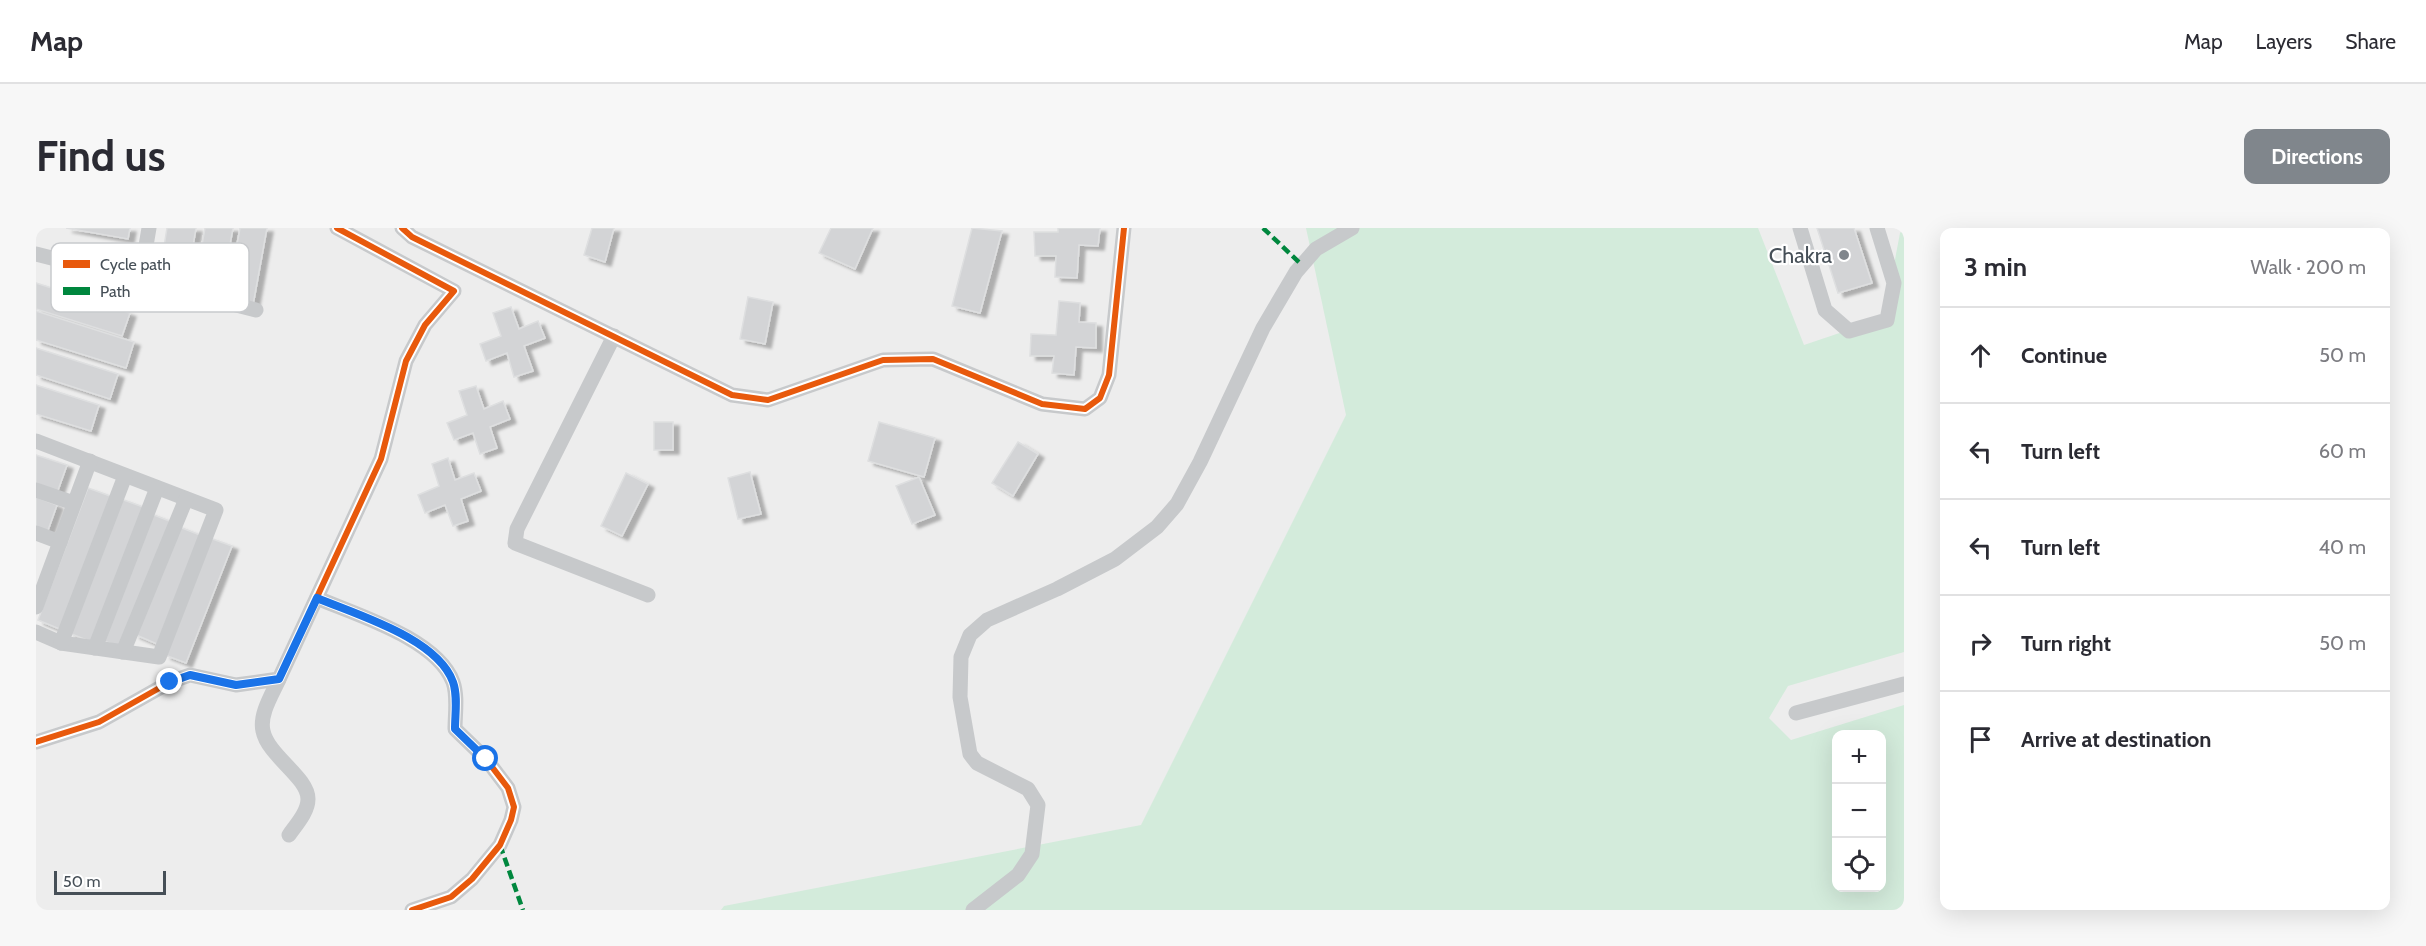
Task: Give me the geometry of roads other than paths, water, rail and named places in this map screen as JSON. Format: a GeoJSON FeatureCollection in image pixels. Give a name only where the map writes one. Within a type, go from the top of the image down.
{"type":"FeatureCollection","features":[{"type":"Feature","properties":{"kind":"street"},"geometry":{"type":"LineString","coordinates":[[146,243],[149,228]]}},
{"type":"Feature","properties":{"kind":"street"},"geometry":{"type":"LineString","coordinates":[[289,836],[305,811],[308,800],[306,789],[269,745],[262,730],[263,718],[340,543],[381,459],[406,361],[425,325],[454,291],[336,228]]}},
{"type":"Feature","properties":{"kind":"street"},"geometry":{"type":"LineString","coordinates":[[402,228],[422,242],[732,395],[768,400],[883,360],[933,359],[1042,404],[1084,409],[1100,398],[1109,375],[1124,228]]}},
{"type":"Feature","properties":{"kind":"street"},"geometry":{"type":"LineString","coordinates":[[973,910],[1018,875],[1032,854],[1038,805],[1028,789],[977,763],[970,754],[960,697],[962,657],[970,635],[987,620],[1057,589],[1115,559],[1157,526],[1177,504],[1200,462],[1263,328],[1296,272],[1316,249],[1352,228]]}},
{"type":"Feature","properties":{"kind":"street"},"geometry":{"type":"LineString","coordinates":[[1800,228],[1825,310],[1849,331],[1887,320],[1894,283],[1877,228]]}},
{"type":"Feature","properties":{"kind":"street"},"geometry":{"type":"LineString","coordinates":[[36,254],[51,258]]}},
{"type":"Feature","properties":{"kind":"street"},"geometry":{"type":"LineString","coordinates":[[249,308],[256,310]]}},
{"type":"Feature","properties":{"kind":"street"},"geometry":{"type":"LineString","coordinates":[[614,336],[517,529],[515,543],[648,595]]}},
{"type":"Feature","properties":{"kind":"street"},"geometry":{"type":"LineString","coordinates":[[36,441],[216,510],[159,657],[61,643],[36,632]]}},
{"type":"Feature","properties":{"kind":"street"},"geometry":{"type":"LineString","coordinates":[[36,607],[41,576],[60,542],[90,461]]}},
{"type":"Feature","properties":{"kind":"street"},"geometry":{"type":"LineString","coordinates":[[61,643],[125,476]]}},
{"type":"Feature","properties":{"kind":"street"},"geometry":{"type":"LineString","coordinates":[[95,648],[157,488]]}},
{"type":"Feature","properties":{"kind":"street"},"geometry":{"type":"LineString","coordinates":[[36,490],[74,503]]}},
{"type":"Feature","properties":{"kind":"street"},"geometry":{"type":"LineString","coordinates":[[123,652],[186,499]]}},
{"type":"Feature","properties":{"kind":"street"},"geometry":{"type":"LineString","coordinates":[[36,533],[60,542]]}},
{"type":"Feature","properties":{"kind":"street"},"geometry":{"type":"LineString","coordinates":[[317,598],[418,644],[444,663],[454,684],[455,729],[486,759],[508,788],[514,807],[500,845],[472,879],[451,897],[412,910]]}},
{"type":"Feature","properties":{"kind":"street"},"geometry":{"type":"LineString","coordinates":[[36,742],[99,722],[170,682],[190,675],[236,685],[279,679]]}},
{"type":"Feature","properties":{"kind":"street"},"geometry":{"type":"LineString","coordinates":[[1796,712],[1904,684]]}},
{"type":"Feature","properties":{"kind":"place","name":"Chakra"},"geometry":{"type":"Point","coordinates":[1844,255]}}]}
